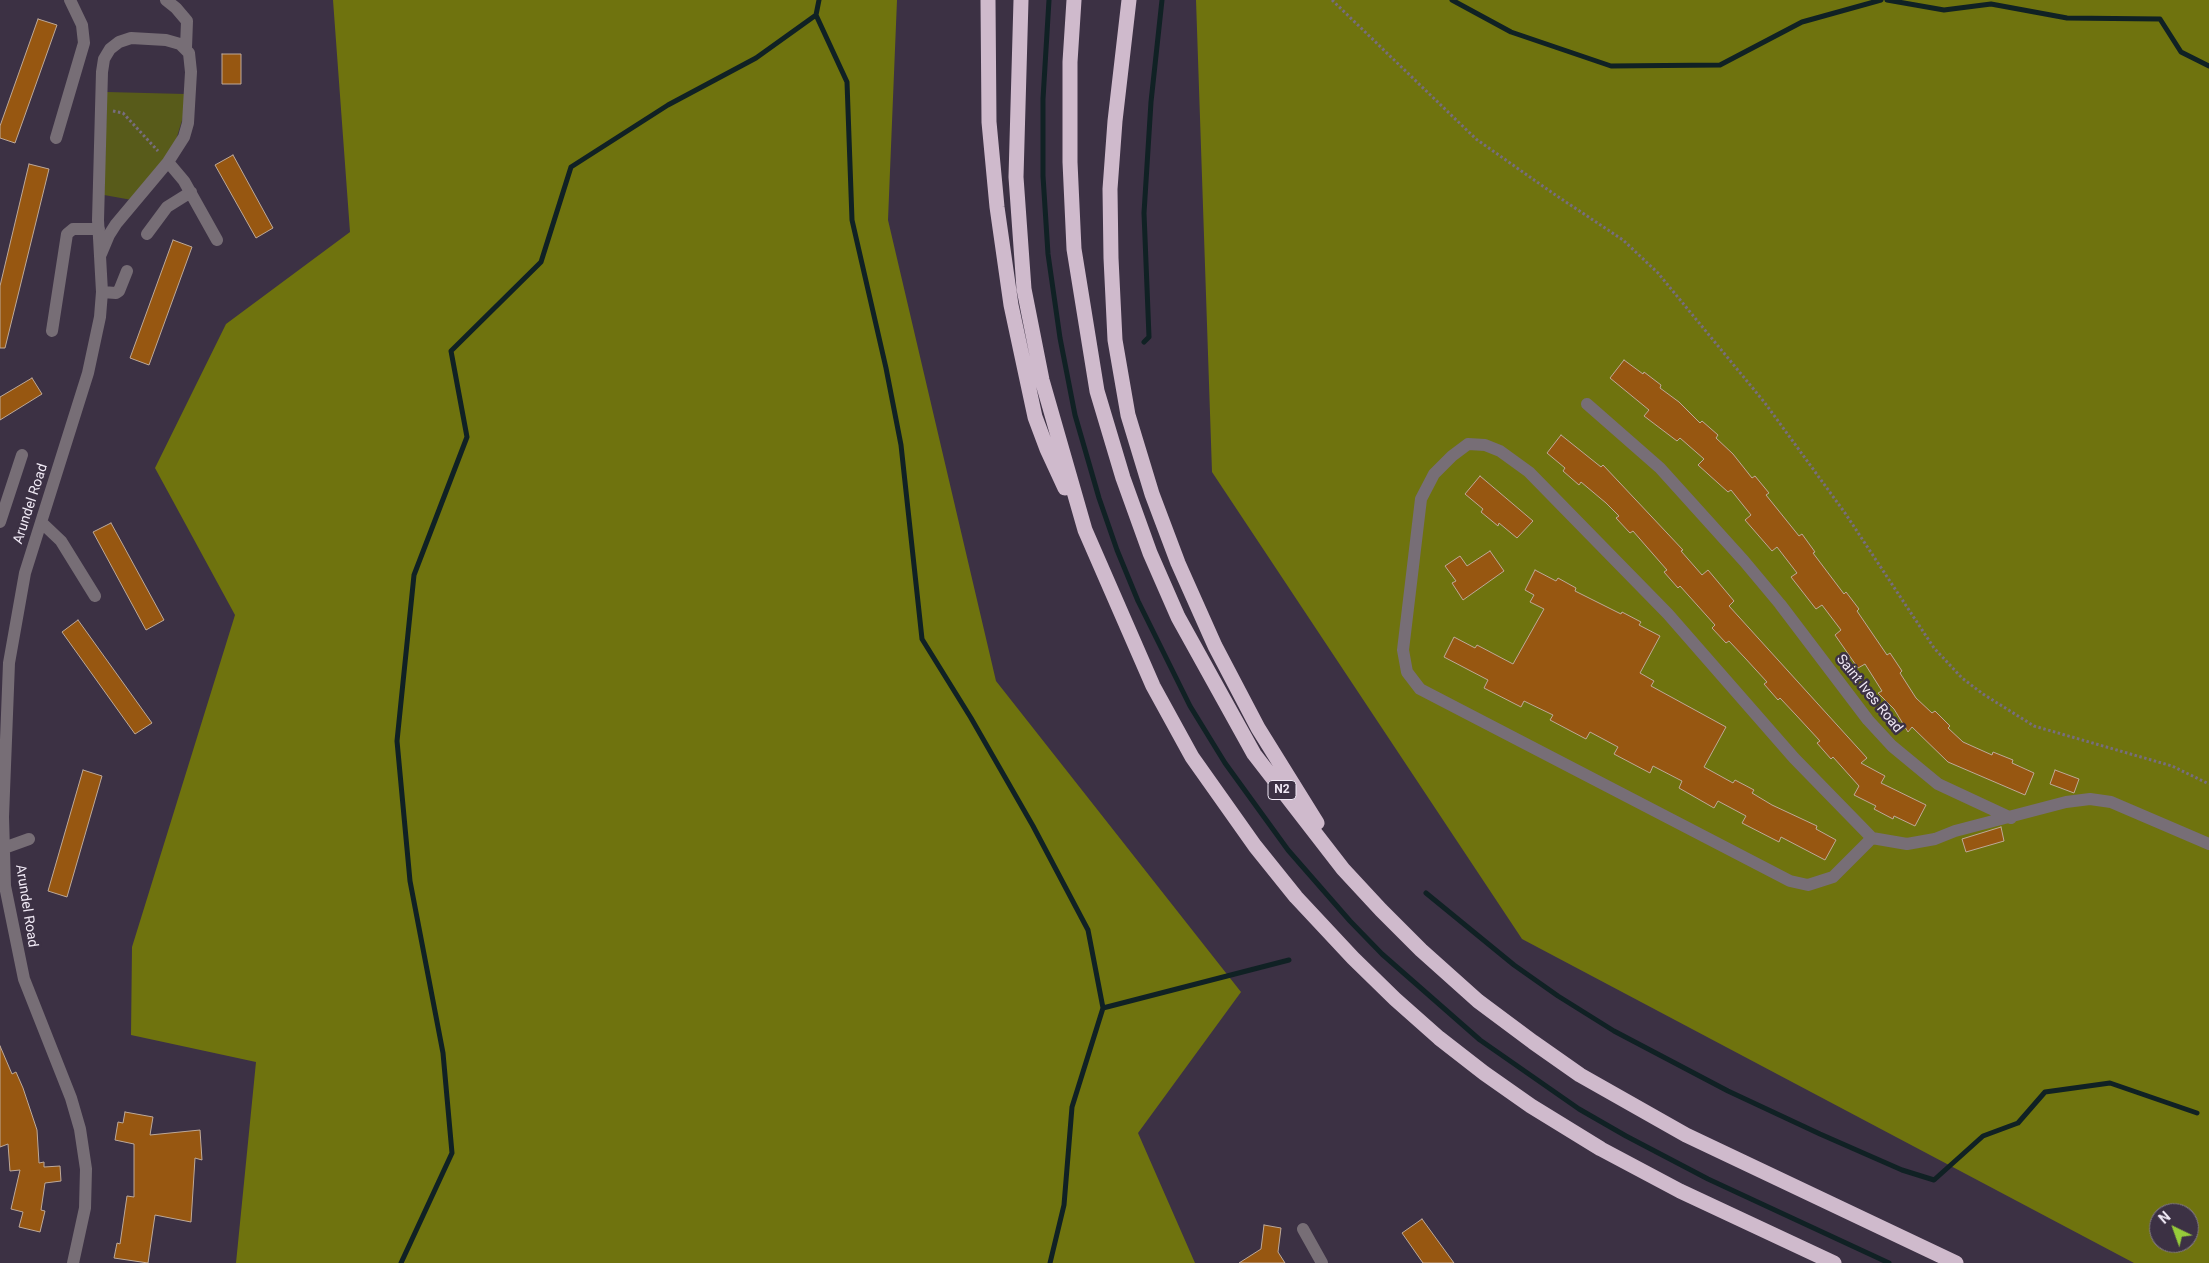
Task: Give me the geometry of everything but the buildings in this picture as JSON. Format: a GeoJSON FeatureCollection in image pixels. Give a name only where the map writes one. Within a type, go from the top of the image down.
{"type":"FeatureCollection","features":[{"type":"Feature","properties":{"kind":"highway"},"geometry":{"type":"LineString","coordinates":[[988,0],[989,122],[997,208],[1011,305],[1035,417],[1047,449],[1153,686],[1192,757],[1255,846],[1296,897],[1353,958],[1439,1038],[1531,1106],[1601,1149],[1680,1191],[1834,1263]]}},
{"type":"Feature","properties":{"kind":"highway"},"geometry":{"type":"LineString","coordinates":[[1021,0],[1016,177],[1024,289],[1042,380],[1084,530]]}},
{"type":"Feature","properties":{"kind":"highway","name":"N2"},"geometry":{"type":"LineString","coordinates":[[1074,0],[1070,80],[1070,162],[1074,249],[1097,391],[1123,478],[1150,553],[1174,609],[1213,683],[1254,754],[1343,869],[1421,950],[1478,1001],[1533,1042],[1580,1075],[1686,1135],[1956,1263]]}},
{"type":"Feature","properties":{"kind":"highway"},"geometry":{"type":"LineString","coordinates":[[1129,0],[1115,121],[1110,189],[1115,340],[1128,415],[1152,494],[1178,563],[1215,646],[1258,728],[1297,787],[1343,869]]}},
{"type":"Feature","properties":{"kind":"street"},"geometry":{"type":"LineString","coordinates":[[56,138],[83,51],[84,34],[70,0]]}},
{"type":"Feature","properties":{"kind":"street","name":"Arundel Road"},"geometry":{"type":"LineString","coordinates":[[101,254],[116,224],[178,149],[188,123],[191,72],[189,53],[186,48],[187,21],[166,0]]}},
{"type":"Feature","properties":{"kind":"street"},"geometry":{"type":"LineString","coordinates":[[83,51],[104,59],[110,49],[119,42],[131,38],[166,40],[186,48]]}},
{"type":"Feature","properties":{"kind":"street","name":"Arundel Road"},"geometry":{"type":"LineString","coordinates":[[73,1263],[85,1208],[86,1169],[80,1129],[71,1098],[24,979],[5,886],[2,817],[5,657],[25,573],[88,373],[97,333],[102,292],[99,229],[102,72],[104,59]]}},
{"type":"Feature","properties":{"kind":"street"},"geometry":{"type":"LineString","coordinates":[[168,162],[191,192],[217,240]]}},
{"type":"Feature","properties":{"kind":"street"},"geometry":{"type":"LineString","coordinates":[[147,234],[167,207],[191,192]]}},
{"type":"Feature","properties":{"kind":"street"},"geometry":{"type":"LineString","coordinates":[[52,331],[67,234],[73,229],[99,229]]}},
{"type":"Feature","properties":{"kind":"street"},"geometry":{"type":"LineString","coordinates":[[102,292],[116,293],[119,291],[127,271]]}},
{"type":"Feature","properties":{"kind":"street","name":"Saint Ives Road"},"geometry":{"type":"LineString","coordinates":[[1586,404],[1660,468],[1744,561],[1780,604],[1868,720],[1892,746],[1938,784],[2011,818]]}},
{"type":"Feature","properties":{"kind":"street"},"geometry":{"type":"LineString","coordinates":[[1872,838],[1833,878],[1808,884],[1790,881],[1420,689],[1407,672],[1403,650],[1421,499],[1434,474],[1452,456],[1468,444],[1485,445],[1500,451],[1529,472],[1668,614],[1794,758],[1872,838],[1907,844],[1935,839],[2066,802],[2090,799],[2111,802],[2209,844]]}},
{"type":"Feature","properties":{"kind":"street"},"geometry":{"type":"LineString","coordinates":[[0,522],[22,455]]}},
{"type":"Feature","properties":{"kind":"street"},"geometry":{"type":"LineString","coordinates":[[41,522],[61,541],[95,596]]}},
{"type":"Feature","properties":{"kind":"street"},"geometry":{"type":"LineString","coordinates":[[4,848],[29,839]]}},
{"type":"Feature","properties":{"kind":"street"},"geometry":{"type":"LineString","coordinates":[[1303,1230],[1322,1263]]}},
{"type":"Feature","properties":{"kind":"path"},"geometry":{"type":"LineString","coordinates":[[1332,0],[1476,139],[1623,240],[1658,273],[1765,403],[1846,513],[1934,648],[1962,678],[1983,694],[2034,726],[2172,766],[2209,784]]}},
{"type":"Feature","properties":{"kind":"path"},"geometry":{"type":"LineString","coordinates":[[101,108],[124,113],[168,162]]}},
{"type":"Feature","properties":{"kind":"shaded area"},"geometry":{"type":"Polygon","coordinates":[[[333,0],[897,0],[888,220],[996,681],[1241,992],[1138,1133],[1195,1263],[236,1263],[256,1062],[131,1035],[132,947],[235,615],[155,468],[226,324],[350,232],[333,0]]]}},
{"type":"Feature","properties":{"kind":"shaded area"},"geometry":{"type":"Polygon","coordinates":[[[1196,0],[2209,0],[2209,1263],[2134,1263],[1522,939],[1212,472],[1196,0]]]}},
{"type":"Feature","properties":{"kind":"shaded area"},"geometry":{"type":"Polygon","coordinates":[[[107,92],[185,94],[183,117],[176,140],[169,154],[132,200],[104,195],[107,92]]]}},
{"type":"Feature","properties":{"kind":"waterway"},"geometry":{"type":"LineString","coordinates":[[819,0],[816,15],[847,82],[852,220],[886,368],[901,445],[922,639],[971,718],[1033,826],[1088,930],[1103,1008],[1072,1107],[1064,1205],[1050,1263]]}},
{"type":"Feature","properties":{"kind":"waterway"},"geometry":{"type":"LineString","coordinates":[[1049,0],[1043,99],[1043,176],[1048,254],[1060,338],[1075,415],[1099,498],[1117,550],[1138,601],[1190,706],[1225,763],[1288,850],[1350,921],[1382,954],[1480,1040],[1579,1109],[1626,1136],[1708,1179],[1889,1263]]}},
{"type":"Feature","properties":{"kind":"waterway"},"geometry":{"type":"LineString","coordinates":[[1144,342],[1149,337],[1144,213],[1151,102],[1162,0]]}},
{"type":"Feature","properties":{"kind":"waterway"},"geometry":{"type":"LineString","coordinates":[[1452,0],[1511,32],[1611,66],[1720,65],[1802,22],[1881,0]]}},
{"type":"Feature","properties":{"kind":"waterway"},"geometry":{"type":"LineString","coordinates":[[1887,0],[1944,10],[1991,4],[2067,18],[2160,19],[2181,52],[2209,66]]}},
{"type":"Feature","properties":{"kind":"waterway"},"geometry":{"type":"LineString","coordinates":[[401,1263],[452,1153],[443,1053],[410,881],[397,741],[414,575],[467,437],[451,351],[541,262],[571,167],[668,105],[756,58],[816,15]]}},
{"type":"Feature","properties":{"kind":"waterway"},"geometry":{"type":"LineString","coordinates":[[1426,893],[1514,965],[1558,996],[1614,1031],[1728,1091],[1820,1134],[1902,1170],[1934,1180],[1983,1136],[2018,1123],[2045,1092],[2110,1083],[2197,1113]]}},
{"type":"Feature","properties":{"kind":"waterway"},"geometry":{"type":"LineString","coordinates":[[1103,1008],[1289,960]]}}]}
